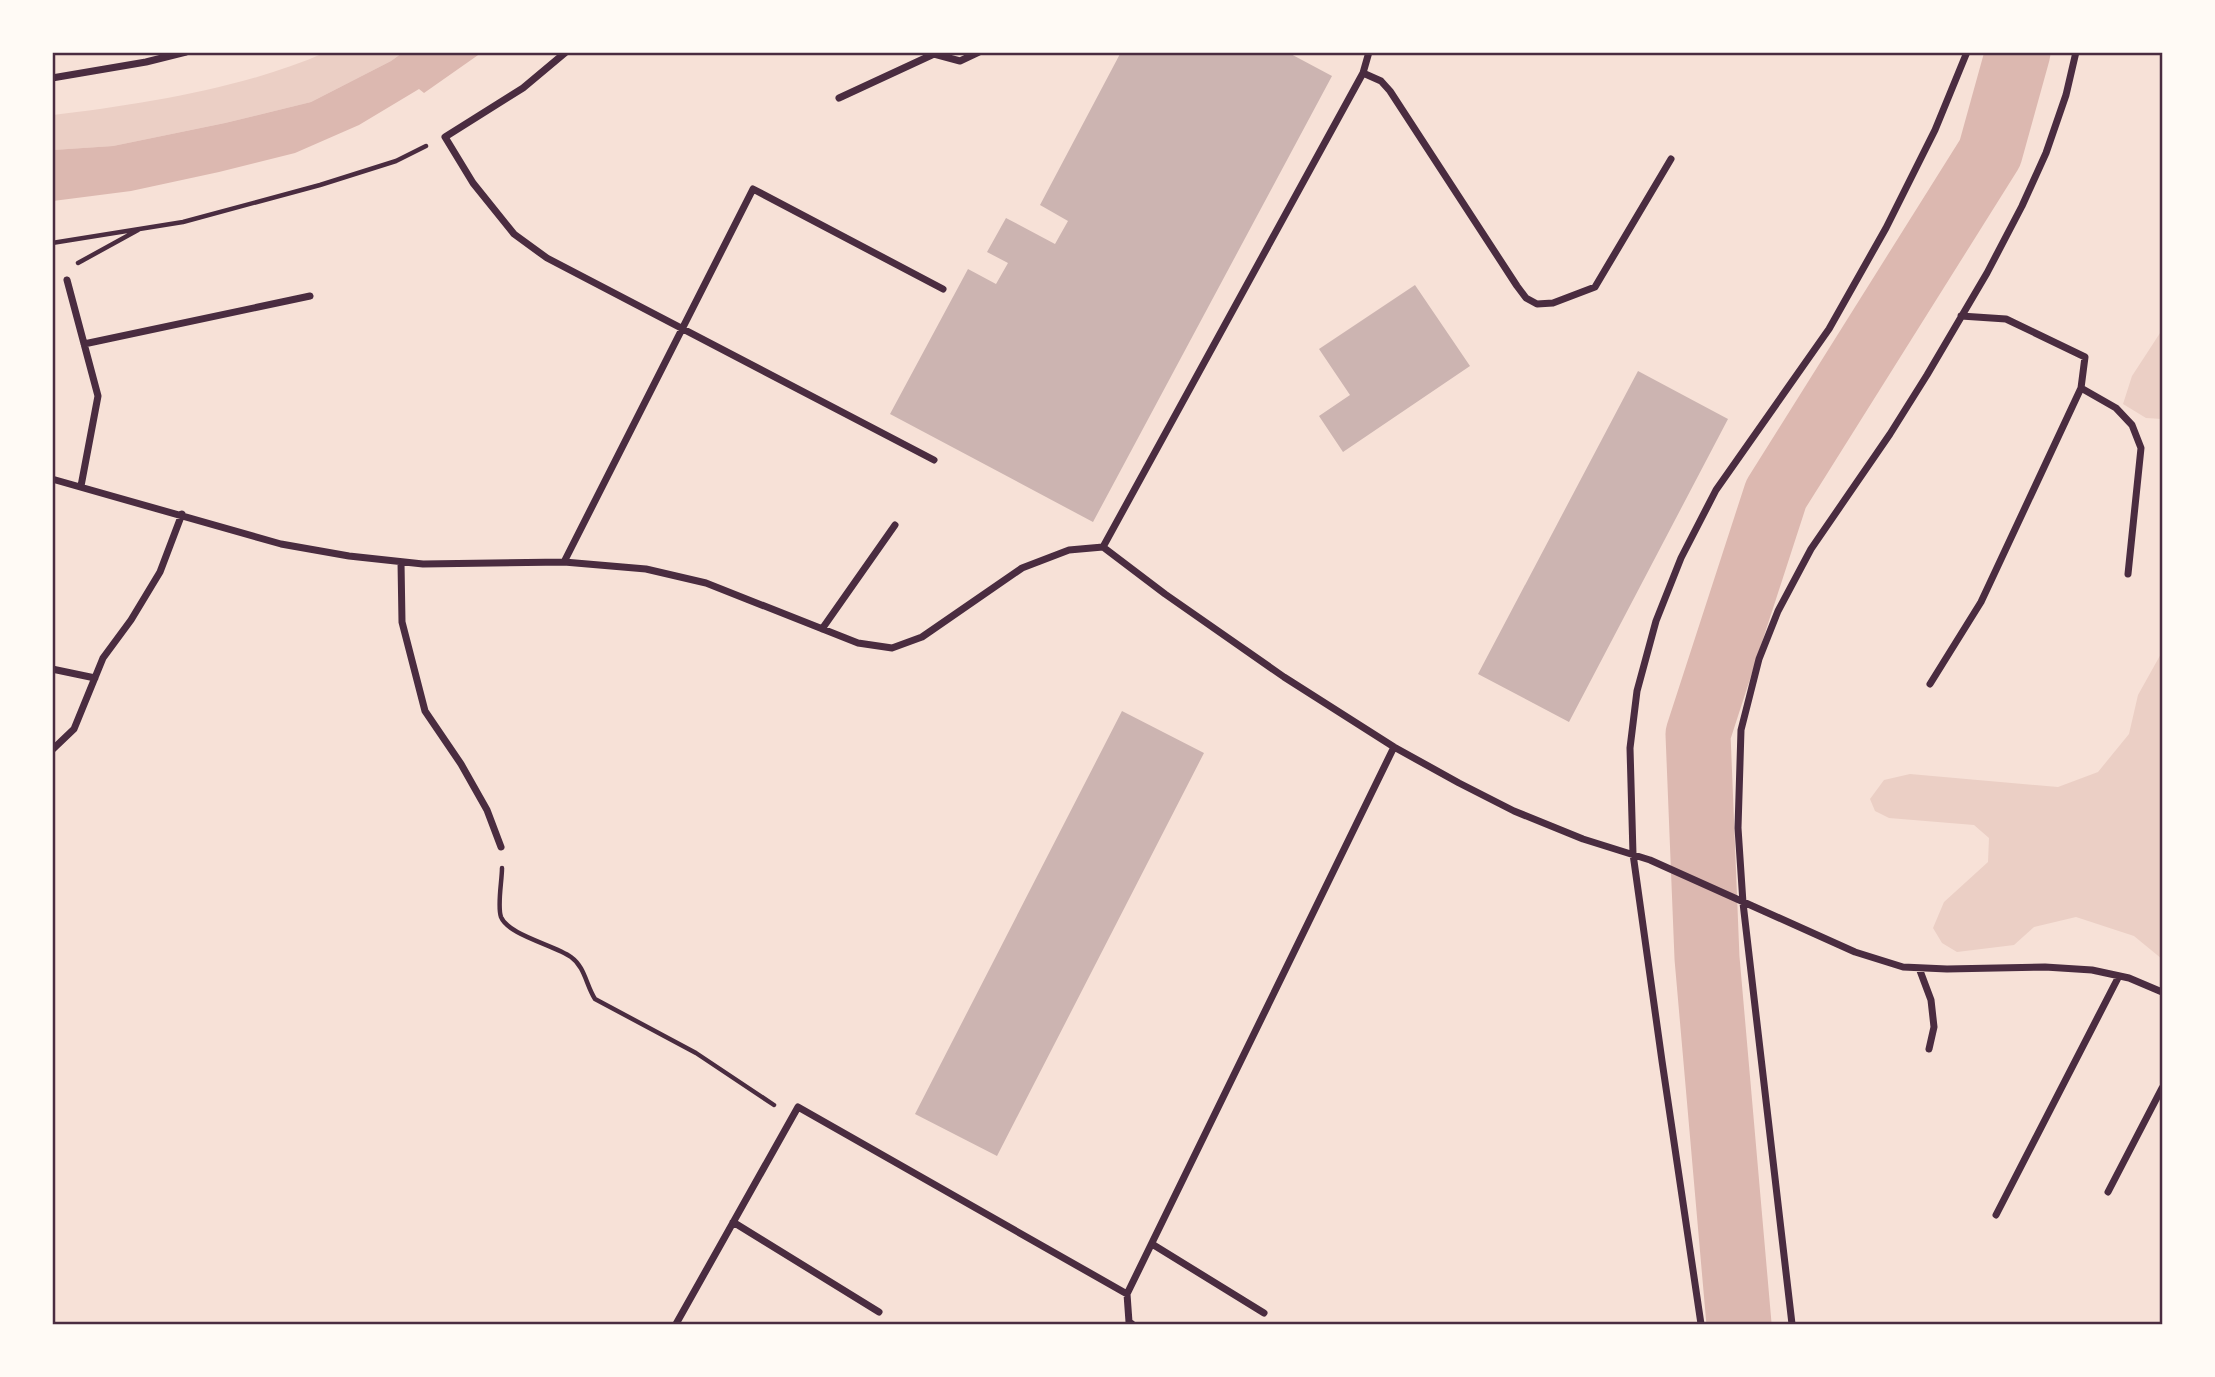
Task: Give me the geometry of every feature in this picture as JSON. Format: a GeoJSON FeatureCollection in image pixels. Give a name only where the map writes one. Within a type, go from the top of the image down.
{"type":"FeatureCollection","features":[{"type":"Feature","properties":{"kind":"street"},"geometry":{"type":"LineString","coordinates":[[52,78],[146,62],[186,52]]}},
{"type":"Feature","properties":{"kind":"street"},"geometry":{"type":"LineString","coordinates":[[566,52],[523,88],[445,137],[473,183],[514,234],[547,258],[934,460]]}},
{"type":"Feature","properties":{"kind":"street"},"geometry":{"type":"LineString","coordinates":[[839,98],[934,54],[960,61],[979,52]]}},
{"type":"Feature","properties":{"kind":"street"},"geometry":{"type":"LineString","coordinates":[[1102,547],[1363,73],[1369,52]]}},
{"type":"Feature","properties":{"kind":"street"},"geometry":{"type":"LineString","coordinates":[[1701,1325],[1633,854],[1630,748],[1637,691],[1656,621],[1681,558],[1716,490],[1829,329],[1886,228],[1935,130],[1967,52]]}},
{"type":"Feature","properties":{"kind":"street"},"geometry":{"type":"LineString","coordinates":[[1792,1325],[1743,903],[1738,828],[1741,730],[1759,659],[1778,611],[1811,549],[1890,434],[1961,316],[2022,206],[2046,153],[2066,95],[2076,52]]}},
{"type":"Feature","properties":{"kind":"street"},"geometry":{"type":"LineString","coordinates":[[1363,73],[1381,81],[1390,91],[1517,286],[1526,298],[1537,303],[1553,303],[1595,287],[1671,159]]}},
{"type":"Feature","properties":{"kind":"street"},"geometry":{"type":"LineString","coordinates":[[564,562],[753,189],[943,289]]}},
{"type":"Feature","properties":{"kind":"street"},"geometry":{"type":"LineString","coordinates":[[67,279],[98,396],[81,486]]}},
{"type":"Feature","properties":{"kind":"street"},"geometry":{"type":"LineString","coordinates":[[84,344],[310,296]]}},
{"type":"Feature","properties":{"kind":"street"},"geometry":{"type":"LineString","coordinates":[[1930,684],[1981,602],[2081,388],[2085,357],[2006,319],[1961,316]]}},
{"type":"Feature","properties":{"kind":"street"},"geometry":{"type":"LineString","coordinates":[[2081,388],[2116,408],[2132,425],[2141,448],[2128,574]]}},
{"type":"Feature","properties":{"kind":"street"},"geometry":{"type":"LineString","coordinates":[[52,478],[281,544],[349,556],[423,564],[564,562],[646,569],[706,583],[858,643],[892,648],[922,637],[1022,568],[1069,550],[1102,547],[1238,646],[1394,747],[1514,811],[1583,839],[1650,860],[1855,952],[1903,967],[2045,967],[2092,971],[2129,978],[2162,992]]}},
{"type":"Feature","properties":{"kind":"street"},"geometry":{"type":"LineString","coordinates":[[52,750],[74,729],[103,658],[131,620],[160,572],[182,514]]}},
{"type":"Feature","properties":{"kind":"street"},"geometry":{"type":"LineString","coordinates":[[822,629],[895,525]]}},
{"type":"Feature","properties":{"kind":"street"},"geometry":{"type":"LineString","coordinates":[[401,562],[402,622],[425,711],[461,764],[487,810],[501,847]]}},
{"type":"Feature","properties":{"kind":"street"},"geometry":{"type":"LineString","coordinates":[[52,668],[95,678]]}},
{"type":"Feature","properties":{"kind":"street"},"geometry":{"type":"LineString","coordinates":[[1132,1325],[1129,1322],[1127,1294],[1394,747]]}},
{"type":"Feature","properties":{"kind":"street"},"geometry":{"type":"LineString","coordinates":[[1919,968],[1933,1013],[1934,1027],[1929,1049]]}},
{"type":"Feature","properties":{"kind":"street"},"geometry":{"type":"LineString","coordinates":[[1996,1215],[2119,976]]}},
{"type":"Feature","properties":{"kind":"street"},"geometry":{"type":"LineString","coordinates":[[2108,1192],[2162,1088]]}},
{"type":"Feature","properties":{"kind":"street"},"geometry":{"type":"LineString","coordinates":[[676,1325],[798,1107],[1127,1294]]}},
{"type":"Feature","properties":{"kind":"street"},"geometry":{"type":"LineString","coordinates":[[733,1222],[879,1312]]}},
{"type":"Feature","properties":{"kind":"street"},"geometry":{"type":"LineString","coordinates":[[1152,1244],[1264,1314]]}},
{"type":"Feature","properties":{"kind":"path"},"geometry":{"type":"LineString","coordinates":[[52,243],[183,222],[320,185],[396,161],[445,137]]}},
{"type":"Feature","properties":{"kind":"path"},"geometry":{"type":"LineString","coordinates":[[67,279],[77,263],[142,228]]}},
{"type":"Feature","properties":{"kind":"path"},"geometry":{"type":"LineString","coordinates":[[501,847],[499,914],[505,925],[570,957],[582,967],[587,986],[595,999],[696,1054],[793,1117]]}},
{"type":"Feature","properties":{"kind":"shaded area"},"geometry":{"type":"Polygon","coordinates":[[[324,53],[402,53],[311,102],[113,146],[53,150],[53,115],[155,100],[226,85],[324,53]]]}},
{"type":"Feature","properties":{"kind":"shaded area"},"geometry":{"type":"Polygon","coordinates":[[[402,53],[481,53],[424,93],[419,89],[359,125],[295,153],[131,191],[53,201],[53,150],[113,146],[311,102],[402,53]]]}},
{"type":"Feature","properties":{"kind":"shaded area"},"geometry":{"type":"Polygon","coordinates":[[[2162,330],[2162,419],[2146,418],[2123,404],[2132,376],[2162,330]]]}},
{"type":"Feature","properties":{"kind":"shaded area"},"geometry":{"type":"Polygon","coordinates":[[[2162,652],[2162,959],[2134,936],[2076,917],[2034,927],[2014,945],[1957,952],[1942,943],[1933,928],[1944,902],[1988,862],[1989,838],[1974,825],[1889,818],[1875,811],[1870,799],[1884,780],[1910,774],[2058,787],[2098,772],[2129,734],[2138,695],[2162,652]]]}},
{"type":"Feature","properties":{"kind":"building"},"geometry":{"type":"Polygon","coordinates":[[[1121,52],[1287,52],[1332,76],[1093,522],[890,414],[968,269],[996,284],[1008,263],[987,252],[1006,218],[1055,244],[1068,221],[1040,205],[1121,52]]]}},
{"type":"Feature","properties":{"kind":"building"},"geometry":{"type":"Polygon","coordinates":[[[1415,285],[1470,366],[1343,452],[1319,416],[1350,395],[1319,349],[1415,285]]]}},
{"type":"Feature","properties":{"kind":"building"},"geometry":{"type":"Polygon","coordinates":[[[1638,371],[1728,419],[1569,722],[1478,674],[1638,371]]]}},
{"type":"Feature","properties":{"kind":"building"},"geometry":{"type":"Polygon","coordinates":[[[1122,711],[1204,753],[997,1156],[915,1114],[1122,711]]]}},
{"type":"Feature","properties":{"kind":"waterway"},"geometry":{"type":"LineString","coordinates":[[1739,1324],[1707,958],[1698,734],[1776,494],[1990,153],[2018,52]]}}]}
